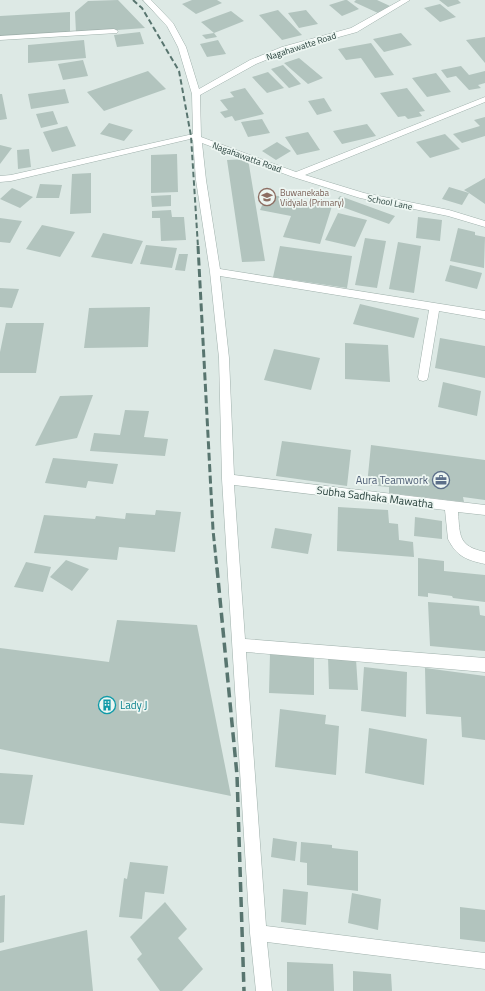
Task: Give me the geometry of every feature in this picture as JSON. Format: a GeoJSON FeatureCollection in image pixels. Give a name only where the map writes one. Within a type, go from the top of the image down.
{"type":"FeatureCollection","features":[{"type":"Feature","properties":{"kind":"street"},"geometry":{"type":"LineString","coordinates":[[147,0],[170,26],[182,47],[196,94],[197,139],[201,180],[215,272],[224,358],[228,479],[258,934],[264,991]]}},
{"type":"Feature","properties":{"kind":"street","name":"Nagahawatte Road"},"geometry":{"type":"LineString","coordinates":[[196,94],[253,62],[285,49],[354,30],[406,0]]}},
{"type":"Feature","properties":{"kind":"street"},"geometry":{"type":"LineString","coordinates":[[0,38],[114,31]]}},
{"type":"Feature","properties":{"kind":"street","name":"Nagahawatta Road"},"geometry":{"type":"LineString","coordinates":[[0,179],[11,178],[191,136],[296,175],[485,99]]}},
{"type":"Feature","properties":{"kind":"street","name":"School Lane"},"geometry":{"type":"LineString","coordinates":[[296,175],[362,196],[449,213],[485,224]]}},
{"type":"Feature","properties":{"kind":"street"},"geometry":{"type":"LineString","coordinates":[[215,272],[485,315]]}},
{"type":"Feature","properties":{"kind":"street"},"geometry":{"type":"LineString","coordinates":[[423,377],[435,307]]}},
{"type":"Feature","properties":{"kind":"street","name":"Subha Sadhaka Mawatha"},"geometry":{"type":"LineString","coordinates":[[228,479],[485,510]]}},
{"type":"Feature","properties":{"kind":"street"},"geometry":{"type":"LineString","coordinates":[[451,506],[454,539],[467,554],[485,558]]}},
{"type":"Feature","properties":{"kind":"street"},"geometry":{"type":"LineString","coordinates":[[239,645],[485,665]]}},
{"type":"Feature","properties":{"kind":"street"},"geometry":{"type":"LineString","coordinates":[[258,934],[485,961]]}},
{"type":"Feature","properties":{"kind":"building"},"geometry":{"type":"Polygon","coordinates":[[[118,0],[145,28],[76,33],[75,12],[88,1],[118,0]]]}},
{"type":"Feature","properties":{"kind":"building"},"geometry":{"type":"Polygon","coordinates":[[[192,0],[217,0],[222,3],[196,14],[182,4],[192,0]]]}},
{"type":"Feature","properties":{"kind":"building"},"geometry":{"type":"Polygon","coordinates":[[[345,0],[359,9],[342,16],[329,5],[345,0]]]}},
{"type":"Feature","properties":{"kind":"building"},"geometry":{"type":"Polygon","coordinates":[[[356,0],[377,0],[390,6],[378,13],[354,2],[356,0]]]}},
{"type":"Feature","properties":{"kind":"building"},"geometry":{"type":"Polygon","coordinates":[[[439,0],[458,0],[461,3],[448,7],[439,0]]]}},
{"type":"Feature","properties":{"kind":"building"},"geometry":{"type":"Polygon","coordinates":[[[440,4],[456,17],[440,22],[424,8],[440,4]]]}},
{"type":"Feature","properties":{"kind":"building"},"geometry":{"type":"Polygon","coordinates":[[[278,10],[302,35],[282,40],[259,15],[278,10]]]}},
{"type":"Feature","properties":{"kind":"building"},"geometry":{"type":"Polygon","coordinates":[[[306,10],[318,24],[299,28],[288,13],[306,10]]]}},
{"type":"Feature","properties":{"kind":"building"},"geometry":{"type":"Polygon","coordinates":[[[231,11],[244,21],[214,33],[201,22],[231,11]]]}},
{"type":"Feature","properties":{"kind":"building"},"geometry":{"type":"Polygon","coordinates":[[[70,12],[70,32],[0,37],[0,16],[70,12]]]}},
{"type":"Feature","properties":{"kind":"building"},"geometry":{"type":"Polygon","coordinates":[[[140,32],[144,44],[117,47],[114,35],[140,32]]]}},
{"type":"Feature","properties":{"kind":"building"},"geometry":{"type":"Polygon","coordinates":[[[214,33],[217,37],[206,39],[202,35],[214,33]]]}},
{"type":"Feature","properties":{"kind":"building"},"geometry":{"type":"Polygon","coordinates":[[[401,33],[412,45],[384,52],[373,39],[401,33]]]}},
{"type":"Feature","properties":{"kind":"building"},"geometry":{"type":"Polygon","coordinates":[[[485,37],[485,63],[466,40],[485,37]]]}},
{"type":"Feature","properties":{"kind":"building"},"geometry":{"type":"Polygon","coordinates":[[[84,40],[86,58],[28,63],[28,45],[84,40]]]}},
{"type":"Feature","properties":{"kind":"building"},"geometry":{"type":"Polygon","coordinates":[[[218,40],[226,54],[207,57],[200,44],[218,40]]]}},
{"type":"Feature","properties":{"kind":"building"},"geometry":{"type":"Polygon","coordinates":[[[371,43],[394,75],[375,78],[361,58],[346,60],[338,49],[371,43]]]}},
{"type":"Feature","properties":{"kind":"building"},"geometry":{"type":"Polygon","coordinates":[[[299,58],[323,78],[308,84],[284,63],[299,58]]]}},
{"type":"Feature","properties":{"kind":"building"},"geometry":{"type":"Polygon","coordinates":[[[83,60],[88,76],[63,80],[58,64],[83,60]]]}},
{"type":"Feature","properties":{"kind":"building"},"geometry":{"type":"Polygon","coordinates":[[[283,65],[301,84],[289,88],[271,69],[283,65]]]}},
{"type":"Feature","properties":{"kind":"building"},"geometry":{"type":"Polygon","coordinates":[[[461,66],[469,75],[485,71],[485,83],[478,85],[481,88],[469,90],[456,76],[447,78],[441,70],[461,66]]]}},
{"type":"Feature","properties":{"kind":"building"},"geometry":{"type":"Polygon","coordinates":[[[148,71],[166,89],[104,111],[87,92],[148,71]]]}},
{"type":"Feature","properties":{"kind":"building"},"geometry":{"type":"Polygon","coordinates":[[[268,72],[284,88],[267,93],[252,77],[268,72]]]}},
{"type":"Feature","properties":{"kind":"building"},"geometry":{"type":"Polygon","coordinates":[[[436,73],[451,92],[427,97],[412,78],[436,73]]]}},
{"type":"Feature","properties":{"kind":"building"},"geometry":{"type":"Polygon","coordinates":[[[245,88],[264,114],[235,121],[232,116],[225,118],[220,112],[228,110],[220,100],[234,97],[230,92],[245,88]]]}},
{"type":"Feature","properties":{"kind":"building"},"geometry":{"type":"Polygon","coordinates":[[[407,88],[425,111],[419,112],[422,116],[408,119],[405,116],[398,117],[380,93],[407,88]]]}},
{"type":"Feature","properties":{"kind":"building"},"geometry":{"type":"Polygon","coordinates":[[[65,89],[69,103],[31,109],[28,94],[65,89]]]}},
{"type":"Feature","properties":{"kind":"building"},"geometry":{"type":"Polygon","coordinates":[[[0,94],[2,94],[7,119],[0,120],[0,94]]]}},
{"type":"Feature","properties":{"kind":"building"},"geometry":{"type":"Polygon","coordinates":[[[324,98],[332,111],[317,115],[308,101],[324,98]]]}},
{"type":"Feature","properties":{"kind":"building"},"geometry":{"type":"Polygon","coordinates":[[[53,111],[58,124],[41,128],[36,114],[53,111]]]}},
{"type":"Feature","properties":{"kind":"building"},"geometry":{"type":"Polygon","coordinates":[[[485,117],[485,136],[462,143],[453,134],[480,126],[474,120],[485,117]]]}},
{"type":"Feature","properties":{"kind":"building"},"geometry":{"type":"Polygon","coordinates":[[[262,119],[270,133],[248,137],[241,122],[262,119]]]}},
{"type":"Feature","properties":{"kind":"building"},"geometry":{"type":"Polygon","coordinates":[[[109,123],[133,130],[124,141],[100,134],[109,123]]]}},
{"type":"Feature","properties":{"kind":"building"},"geometry":{"type":"Polygon","coordinates":[[[367,124],[376,136],[342,144],[333,131],[367,124]]]}},
{"type":"Feature","properties":{"kind":"building"},"geometry":{"type":"Polygon","coordinates":[[[67,126],[76,146],[52,152],[43,132],[67,126]]]}},
{"type":"Feature","properties":{"kind":"building"},"geometry":{"type":"Polygon","coordinates":[[[308,132],[320,150],[297,155],[285,137],[308,132]]]}},
{"type":"Feature","properties":{"kind":"building"},"geometry":{"type":"Polygon","coordinates":[[[445,134],[460,149],[430,158],[416,142],[445,134]]]}},
{"type":"Feature","properties":{"kind":"building"},"geometry":{"type":"Polygon","coordinates":[[[277,142],[291,151],[276,160],[262,151],[277,142]]]}},
{"type":"Feature","properties":{"kind":"building"},"geometry":{"type":"Polygon","coordinates":[[[0,145],[12,148],[0,164],[0,145]]]}},
{"type":"Feature","properties":{"kind":"building"},"geometry":{"type":"Polygon","coordinates":[[[29,149],[31,167],[18,169],[17,150],[29,149]]]}},
{"type":"Feature","properties":{"kind":"building"},"geometry":{"type":"Polygon","coordinates":[[[177,154],[178,192],[151,193],[151,155],[177,154]]]}},
{"type":"Feature","properties":{"kind":"building"},"geometry":{"type":"Polygon","coordinates":[[[248,159],[265,261],[242,262],[227,160],[248,159]]]}},
{"type":"Feature","properties":{"kind":"building"},"geometry":{"type":"Polygon","coordinates":[[[91,173],[91,213],[70,214],[72,174],[91,173]]]}},
{"type":"Feature","properties":{"kind":"building"},"geometry":{"type":"Polygon","coordinates":[[[485,178],[485,204],[464,190],[485,178]]]}},
{"type":"Feature","properties":{"kind":"building"},"geometry":{"type":"Polygon","coordinates":[[[40,184],[62,185],[59,198],[36,198],[40,184]]]}},
{"type":"Feature","properties":{"kind":"building"},"geometry":{"type":"Polygon","coordinates":[[[449,187],[469,193],[462,205],[442,199],[449,187]]]}},
{"type":"Feature","properties":{"kind":"building"},"geometry":{"type":"Polygon","coordinates":[[[12,188],[33,197],[20,208],[0,199],[12,188]]]}},
{"type":"Feature","properties":{"kind":"building"},"geometry":{"type":"Polygon","coordinates":[[[267,194],[332,206],[320,244],[283,237],[291,216],[260,210],[267,194]]]}},
{"type":"Feature","properties":{"kind":"building"},"geometry":{"type":"Polygon","coordinates":[[[171,195],[171,206],[152,207],[151,196],[171,195]]]}},
{"type":"Feature","properties":{"kind":"building"},"geometry":{"type":"Polygon","coordinates":[[[340,196],[395,216],[389,224],[334,204],[340,196]]]}},
{"type":"Feature","properties":{"kind":"building"},"geometry":{"type":"Polygon","coordinates":[[[171,210],[172,217],[184,217],[186,240],[161,241],[160,218],[152,218],[152,211],[171,210]]]}},
{"type":"Feature","properties":{"kind":"building"},"geometry":{"type":"Polygon","coordinates":[[[338,213],[367,220],[355,247],[325,240],[338,213]]]}},
{"type":"Feature","properties":{"kind":"building"},"geometry":{"type":"Polygon","coordinates":[[[418,217],[442,220],[440,241],[416,238],[418,217]]]}},
{"type":"Feature","properties":{"kind":"building"},"geometry":{"type":"Polygon","coordinates":[[[0,218],[22,221],[10,243],[0,242],[0,218]]]}},
{"type":"Feature","properties":{"kind":"building"},"geometry":{"type":"Polygon","coordinates":[[[42,225],[75,232],[60,257],[26,249],[42,225]]]}},
{"type":"Feature","properties":{"kind":"building"},"geometry":{"type":"Polygon","coordinates":[[[458,228],[475,232],[475,235],[485,237],[484,268],[450,261],[458,228]]]}},
{"type":"Feature","properties":{"kind":"building"},"geometry":{"type":"Polygon","coordinates":[[[103,233],[143,241],[132,264],[91,257],[103,233]]]}},
{"type":"Feature","properties":{"kind":"building"},"geometry":{"type":"Polygon","coordinates":[[[365,238],[386,241],[377,288],[355,285],[365,238]]]}},
{"type":"Feature","properties":{"kind":"building"},"geometry":{"type":"Polygon","coordinates":[[[398,242],[421,246],[414,293],[389,289],[398,242]]]}},
{"type":"Feature","properties":{"kind":"building"},"geometry":{"type":"Polygon","coordinates":[[[146,245],[177,248],[172,268],[140,264],[146,245]]]}},
{"type":"Feature","properties":{"kind":"building"},"geometry":{"type":"Polygon","coordinates":[[[280,246],[352,256],[347,288],[273,277],[280,246]]]}},
{"type":"Feature","properties":{"kind":"building"},"geometry":{"type":"Polygon","coordinates":[[[179,254],[188,254],[185,271],[175,270],[179,254]]]}},
{"type":"Feature","properties":{"kind":"building"},"geometry":{"type":"Polygon","coordinates":[[[450,265],[482,273],[477,289],[445,281],[450,265]]]}},
{"type":"Feature","properties":{"kind":"building"},"geometry":{"type":"Polygon","coordinates":[[[0,288],[19,289],[12,308],[0,307],[0,288]]]}},
{"type":"Feature","properties":{"kind":"building"},"geometry":{"type":"Polygon","coordinates":[[[360,304],[419,318],[414,338],[353,324],[360,304]]]}},
{"type":"Feature","properties":{"kind":"building"},"geometry":{"type":"Polygon","coordinates":[[[150,307],[148,347],[84,348],[89,308],[150,307]]]}},
{"type":"Feature","properties":{"kind":"building"},"geometry":{"type":"Polygon","coordinates":[[[6,323],[44,323],[36,373],[0,373],[0,352],[6,323]]]}},
{"type":"Feature","properties":{"kind":"building"},"geometry":{"type":"Polygon","coordinates":[[[440,338],[485,346],[485,378],[435,368],[440,338]]]}},
{"type":"Feature","properties":{"kind":"building"},"geometry":{"type":"Polygon","coordinates":[[[345,343],[388,345],[390,382],[345,379],[345,343]]]}},
{"type":"Feature","properties":{"kind":"building"},"geometry":{"type":"Polygon","coordinates":[[[274,349],[320,358],[311,390],[264,380],[274,349]]]}},
{"type":"Feature","properties":{"kind":"building"},"geometry":{"type":"Polygon","coordinates":[[[443,382],[481,391],[477,416],[438,407],[443,382]]]}},
{"type":"Feature","properties":{"kind":"building"},"geometry":{"type":"Polygon","coordinates":[[[93,395],[77,438],[35,446],[60,396],[93,395]]]}},
{"type":"Feature","properties":{"kind":"building"},"geometry":{"type":"Polygon","coordinates":[[[125,410],[149,411],[144,437],[168,439],[165,456],[90,451],[94,433],[120,435],[125,410]]]}},
{"type":"Feature","properties":{"kind":"building"},"geometry":{"type":"Polygon","coordinates":[[[282,441],[351,450],[347,486],[276,476],[282,441]]]}},
{"type":"Feature","properties":{"kind":"building"},"geometry":{"type":"Polygon","coordinates":[[[371,445],[485,460],[485,500],[463,497],[464,502],[389,493],[389,487],[367,485],[371,445]]]}},
{"type":"Feature","properties":{"kind":"building"},"geometry":{"type":"Polygon","coordinates":[[[53,458],[118,464],[113,484],[88,481],[86,488],[45,483],[53,458]]]}},
{"type":"Feature","properties":{"kind":"building"},"geometry":{"type":"Polygon","coordinates":[[[338,507],[388,510],[389,523],[398,524],[399,540],[413,542],[414,557],[337,551],[338,507]]]}},
{"type":"Feature","properties":{"kind":"building"},"geometry":{"type":"Polygon","coordinates":[[[156,510],[181,512],[175,552],[119,547],[117,560],[34,553],[44,515],[95,519],[96,516],[125,519],[126,513],[155,515],[156,510]]]}},
{"type":"Feature","properties":{"kind":"building"},"geometry":{"type":"Polygon","coordinates":[[[415,517],[442,521],[442,539],[414,536],[415,517]]]}},
{"type":"Feature","properties":{"kind":"building"},"geometry":{"type":"Polygon","coordinates":[[[275,528],[312,534],[308,554],[271,548],[275,528]]]}},
{"type":"Feature","properties":{"kind":"building"},"geometry":{"type":"Polygon","coordinates":[[[418,558],[444,561],[444,571],[485,575],[485,602],[428,593],[428,597],[418,596],[418,558]]]}},
{"type":"Feature","properties":{"kind":"building"},"geometry":{"type":"Polygon","coordinates":[[[66,560],[89,569],[72,591],[50,577],[66,560]]]}},
{"type":"Feature","properties":{"kind":"building"},"geometry":{"type":"Polygon","coordinates":[[[26,562],[51,567],[43,592],[14,587],[26,562]]]}},
{"type":"Feature","properties":{"kind":"building"},"geometry":{"type":"Polygon","coordinates":[[[428,602],[479,606],[480,615],[485,616],[485,651],[430,646],[428,602]]]}},
{"type":"Feature","properties":{"kind":"building","name":"Lady J"},"geometry":{"type":"Polygon","coordinates":[[[117,620],[197,625],[231,796],[0,749],[0,648],[109,662],[117,620]]]}},
{"type":"Feature","properties":{"kind":"building"},"geometry":{"type":"Polygon","coordinates":[[[270,654],[314,656],[314,695],[269,693],[270,654]]]}},
{"type":"Feature","properties":{"kind":"building"},"geometry":{"type":"Polygon","coordinates":[[[328,657],[356,659],[358,690],[329,689],[328,657]]]}},
{"type":"Feature","properties":{"kind":"building"},"geometry":{"type":"Polygon","coordinates":[[[364,667],[407,672],[406,717],[361,711],[364,667]]]}},
{"type":"Feature","properties":{"kind":"building"},"geometry":{"type":"Polygon","coordinates":[[[425,668],[485,676],[485,740],[462,737],[461,717],[426,714],[425,668]]]}},
{"type":"Feature","properties":{"kind":"building"},"geometry":{"type":"Polygon","coordinates":[[[280,709],[326,715],[325,724],[339,726],[336,775],[275,767],[280,709]]]}},
{"type":"Feature","properties":{"kind":"building"},"geometry":{"type":"Polygon","coordinates":[[[369,728],[427,739],[424,785],[365,773],[369,728]]]}},
{"type":"Feature","properties":{"kind":"building"},"geometry":{"type":"Polygon","coordinates":[[[0,773],[33,775],[24,825],[0,823],[0,773]]]}},
{"type":"Feature","properties":{"kind":"building"},"geometry":{"type":"Polygon","coordinates":[[[273,838],[297,842],[295,861],[271,857],[273,838]]]}},
{"type":"Feature","properties":{"kind":"building"},"geometry":{"type":"Polygon","coordinates":[[[301,842],[332,845],[332,848],[358,851],[358,891],[307,885],[307,863],[300,862],[301,842]]]}},
{"type":"Feature","properties":{"kind":"building"},"geometry":{"type":"Polygon","coordinates":[[[130,862],[168,866],[164,894],[145,892],[142,919],[119,917],[124,878],[127,879],[130,862]]]}},
{"type":"Feature","properties":{"kind":"building"},"geometry":{"type":"Polygon","coordinates":[[[283,889],[308,892],[306,925],[281,922],[283,889]]]}},
{"type":"Feature","properties":{"kind":"building"},"geometry":{"type":"Polygon","coordinates":[[[352,893],[381,899],[378,930],[348,923],[352,893]]]}},
{"type":"Feature","properties":{"kind":"building"},"geometry":{"type":"Polygon","coordinates":[[[5,895],[4,942],[0,943],[0,896],[5,895]]]}},
{"type":"Feature","properties":{"kind":"building"},"geometry":{"type":"Polygon","coordinates":[[[165,902],[187,929],[178,938],[203,969],[182,991],[160,991],[137,959],[142,954],[130,937],[165,902]]]}},
{"type":"Feature","properties":{"kind":"building"},"geometry":{"type":"Polygon","coordinates":[[[460,907],[485,910],[485,942],[460,939],[460,907]]]}},
{"type":"Feature","properties":{"kind":"building"},"geometry":{"type":"Polygon","coordinates":[[[87,930],[93,991],[0,991],[0,951],[87,930]]]}},
{"type":"Feature","properties":{"kind":"building"},"geometry":{"type":"Polygon","coordinates":[[[287,962],[333,964],[334,991],[287,991],[287,962]]]}},
{"type":"Feature","properties":{"kind":"building"},"geometry":{"type":"Polygon","coordinates":[[[353,971],[391,974],[392,991],[353,991],[353,971]]]}},
{"type":"Feature","properties":{"kind":"railway"},"geometry":{"type":"LineString","coordinates":[[133,0],[142,8],[179,71],[191,136],[198,247]]}},
{"type":"Feature","properties":{"kind":"railway"},"geometry":{"type":"LineString","coordinates":[[198,246],[213,530],[217,569]]}},
{"type":"Feature","properties":{"kind":"railway"},"geometry":{"type":"LineString","coordinates":[[217,568],[237,775],[244,991]]}},
{"type":"Feature","properties":{"kind":"place","name":"Buwanekaba Vidyala (Primary)"},"geometry":{"type":"Point","coordinates":[267,197]}},
{"type":"Feature","properties":{"kind":"place","name":"Aura Teamwork"},"geometry":{"type":"Point","coordinates":[441,480]}},
{"type":"Feature","properties":{"kind":"place","name":"Lady J"},"geometry":{"type":"Point","coordinates":[107,705]}}]}
